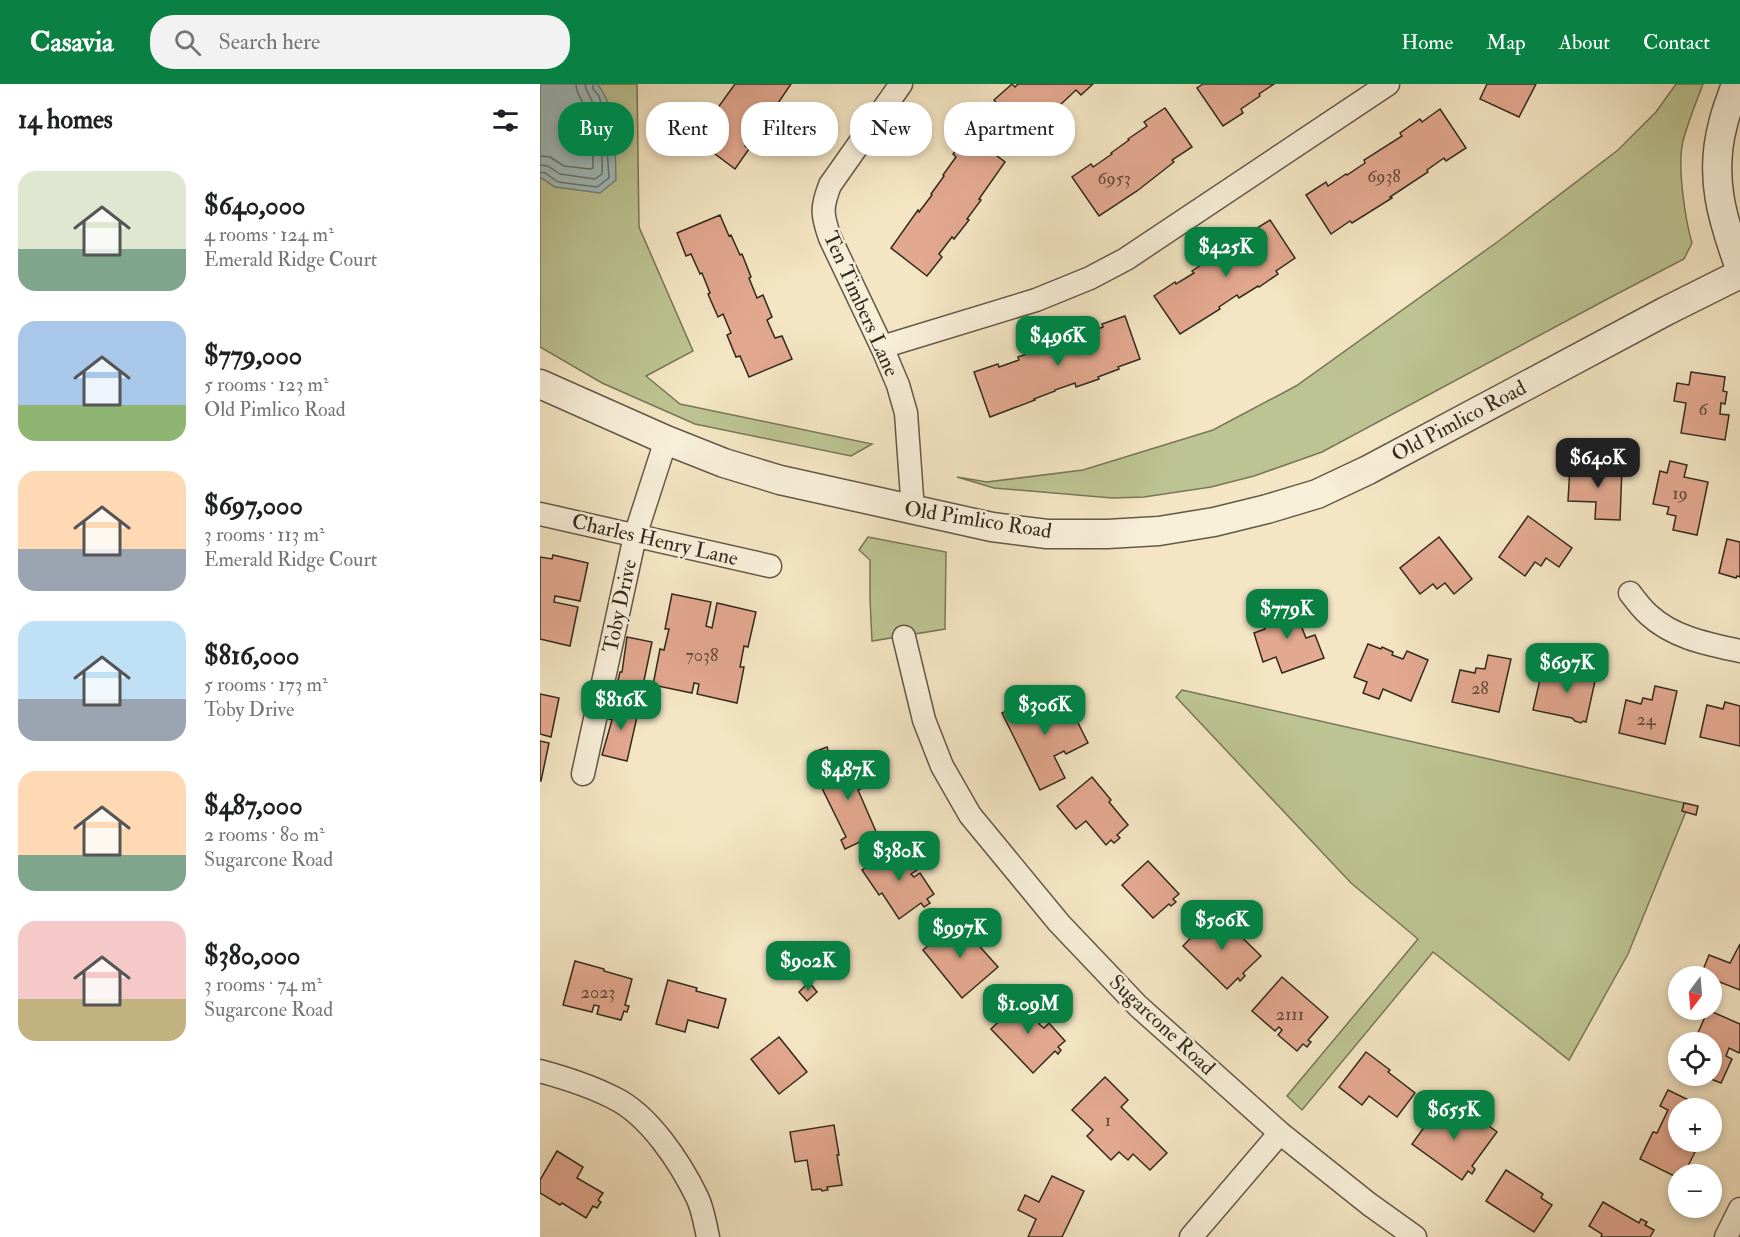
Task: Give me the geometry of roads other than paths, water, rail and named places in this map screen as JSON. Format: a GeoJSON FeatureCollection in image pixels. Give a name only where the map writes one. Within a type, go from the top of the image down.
{"type":"FeatureCollection","features":[{"type":"Feature","properties":{"kind":"street","name":"Ten Timbers Lane"},"geometry":{"type":"LineString","coordinates":[[902,84],[830,185],[824,203],[823,220],[898,385],[906,413],[913,511]]}},
{"type":"Feature","properties":{"kind":"street"},"geometry":{"type":"LineString","coordinates":[[882,347],[1036,300],[1090,278],[1126,259],[1388,84]]}},
{"type":"Feature","properties":{"kind":"street"},"geometry":{"type":"LineString","coordinates":[[1736,84],[1723,125],[1718,156],[1718,196],[1726,230],[1740,268]]}},
{"type":"Feature","properties":{"kind":"street","name":"Old Pimlico Road"},"geometry":{"type":"LineString","coordinates":[[540,384],[724,463],[780,480],[913,511],[993,527],[1047,534],[1107,534],[1170,529],[1267,510],[1317,494],[1368,470],[1656,316],[1740,274]]}},
{"type":"Feature","properties":{"kind":"street","name":"Toby Drive"},"geometry":{"type":"LineString","coordinates":[[583,774],[635,536],[666,440]]}},
{"type":"Feature","properties":{"kind":"street","name":"Charles Henry Lane"},"geometry":{"type":"LineString","coordinates":[[540,514],[770,566]]}},
{"type":"Feature","properties":{"kind":"street"},"geometry":{"type":"LineString","coordinates":[[1630,594],[1650,616],[1672,631],[1700,642],[1740,651]]}},
{"type":"Feature","properties":{"kind":"street","name":"Sugarcone Road"},"geometry":{"type":"LineString","coordinates":[[904,638],[924,720],[942,766],[970,815],[1059,923],[1138,1006],[1280,1133],[1369,1204],[1415,1237]]}},
{"type":"Feature","properties":{"kind":"street"},"geometry":{"type":"LineString","coordinates":[[540,1071],[580,1082],[617,1099],[645,1121],[677,1160],[698,1199],[708,1237]]}},
{"type":"Feature","properties":{"kind":"street"},"geometry":{"type":"LineString","coordinates":[[1191,1237],[1280,1133]]}},
{"type":"Feature","properties":{"kind":"street"},"geometry":{"type":"LineString","coordinates":[[1726,1237],[1740,1209]]}},
{"type":"Feature","properties":{"kind":"water"},"geometry":{"type":"Polygon","coordinates":[[[540,84],[597,84],[607,102],[558,102],[558,156],[615,156],[616,180],[600,193],[555,187],[540,177],[540,84]]]}}]}
